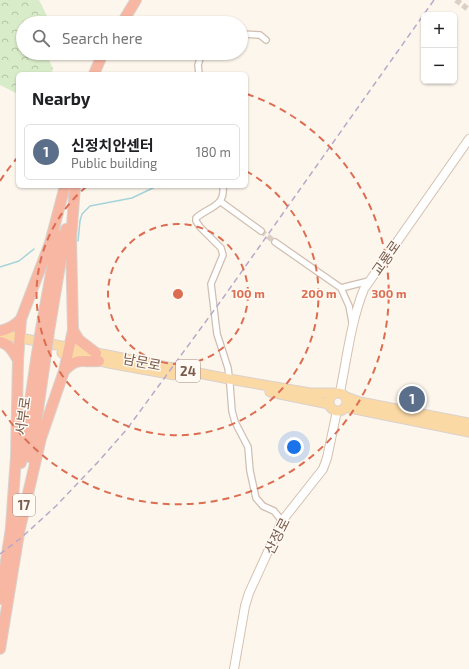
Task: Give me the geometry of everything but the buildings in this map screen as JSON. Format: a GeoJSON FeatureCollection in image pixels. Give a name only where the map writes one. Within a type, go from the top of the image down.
{"type":"FeatureCollection","features":[{"type":"Feature","properties":{"kind":"highway"},"geometry":{"type":"LineString","coordinates":[[119,16],[128,0]]}},
{"type":"Feature","properties":{"kind":"highway"},"geometry":{"type":"LineString","coordinates":[[126,16],[136,0]]}},
{"type":"Feature","properties":{"kind":"highway"},"geometry":{"type":"LineString","coordinates":[[95,72],[100,60]]}},
{"type":"Feature","properties":{"kind":"highway"},"geometry":{"type":"LineString","coordinates":[[102,72],[106,60]]}},
{"type":"Feature","properties":{"kind":"highway"},"geometry":{"type":"LineString","coordinates":[[16,528],[18,360],[21,319],[50,243],[65,188]]}},
{"type":"Feature","properties":{"kind":"highway","name":"서부로"},"geometry":{"type":"LineString","coordinates":[[0,650],[16,528],[66,188]]}},
{"type":"Feature","properties":{"kind":"highway"},"geometry":{"type":"LineString","coordinates":[[16,528],[41,438],[64,371],[73,330],[71,239],[75,188]]}},
{"type":"Feature","properties":{"kind":"highway","name":"서부로"},"geometry":{"type":"LineString","coordinates":[[45,330],[75,188]]}},
{"type":"Feature","properties":{"kind":"highway"},"geometry":{"type":"LineString","coordinates":[[0,333],[15,326],[21,319]]}},
{"type":"Feature","properties":{"kind":"highway"},"geometry":{"type":"LineString","coordinates":[[64,371],[69,365],[75,362],[81,360],[91,362],[98,357],[79,340],[73,330]]}},
{"type":"Feature","properties":{"kind":"highway"},"geometry":{"type":"LineString","coordinates":[[0,341],[6,343],[10,347],[18,360]]}},
{"type":"Feature","properties":{"kind":"highway","name":"서부로"},"geometry":{"type":"LineString","coordinates":[[0,599],[16,528]]}},
{"type":"Feature","properties":{"kind":"main road","name":"남문로"},"geometry":{"type":"LineString","coordinates":[[0,333],[20,341],[314,400],[328,404],[336,411]]}},
{"type":"Feature","properties":{"kind":"main road","name":"남문로"},"geometry":{"type":"LineString","coordinates":[[0,341],[20,341]]}},
{"type":"Feature","properties":{"kind":"main road","name":"남문로"},"geometry":{"type":"LineString","coordinates":[[230,382],[310,392],[340,394],[360,402],[469,432]]}},
{"type":"Feature","properties":{"kind":"main road"},"geometry":{"type":"LineString","coordinates":[[328,404],[329,398],[340,394],[347,403],[342,410],[336,411]]}},
{"type":"Feature","properties":{"kind":"main road","name":"남문로"},"geometry":{"type":"LineString","coordinates":[[345,407],[469,423]]}},
{"type":"Feature","properties":{"kind":"street"},"geometry":{"type":"LineString","coordinates":[[248,34],[260,35],[266,40]]}},
{"type":"Feature","properties":{"kind":"street"},"geometry":{"type":"LineString","coordinates":[[199,72],[198,65],[200,60]]}},
{"type":"Feature","properties":{"kind":"street","name":"교룡로"},"geometry":{"type":"LineString","coordinates":[[340,394],[358,302],[364,289],[469,139]]}},
{"type":"Feature","properties":{"kind":"street"},"geometry":{"type":"LineString","coordinates":[[224,188],[224,198],[221,202],[202,212],[196,218],[196,221],[200,228],[221,248],[223,254],[211,284],[217,334],[228,368],[232,411],[235,422],[248,447],[250,471],[256,498],[263,506],[274,511],[282,520]]}},
{"type":"Feature","properties":{"kind":"street"},"geometry":{"type":"LineString","coordinates":[[221,202],[261,231]]}},
{"type":"Feature","properties":{"kind":"street"},"geometry":{"type":"LineString","coordinates":[[275,242],[341,288],[349,306],[353,326]]}},
{"type":"Feature","properties":{"kind":"street"},"geometry":{"type":"LineString","coordinates":[[341,288],[370,281]]}},
{"type":"Feature","properties":{"kind":"street","name":"산정로"},"geometry":{"type":"LineString","coordinates":[[234,669],[245,606],[249,593],[282,520],[323,469],[328,458],[336,411]]}},
{"type":"Feature","properties":{"kind":"green space"},"geometry":{"type":"Polygon","coordinates":[[[0,0],[39,0],[47,16],[16,16],[16,60],[49,60],[53,69],[52,72],[16,72],[16,93],[0,85],[0,0]]]}},
{"type":"Feature","properties":{"kind":"waterway"},"geometry":{"type":"LineString","coordinates":[[78,241],[82,214],[90,206],[132,198],[153,188]]}},
{"type":"Feature","properties":{"kind":"waterway"},"geometry":{"type":"LineString","coordinates":[[0,267],[19,261],[34,249]]}},
{"type":"Feature","properties":{"kind":"tunnel"},"geometry":{"type":"LineString","coordinates":[[456,0],[469,10]]}},
{"type":"Feature","properties":{"kind":"tunnel"},"geometry":{"type":"LineString","coordinates":[[261,231],[275,242]]}},
{"type":"Feature","properties":{"kind":"railway"},"geometry":{"type":"LineString","coordinates":[[0,554],[21,538],[56,506],[127,429],[223,298],[434,0]]}},
{"type":"Feature","properties":{"kind":"place","name":"신정치안센터"},"geometry":{"type":"Point","coordinates":[412,399]}}]}
